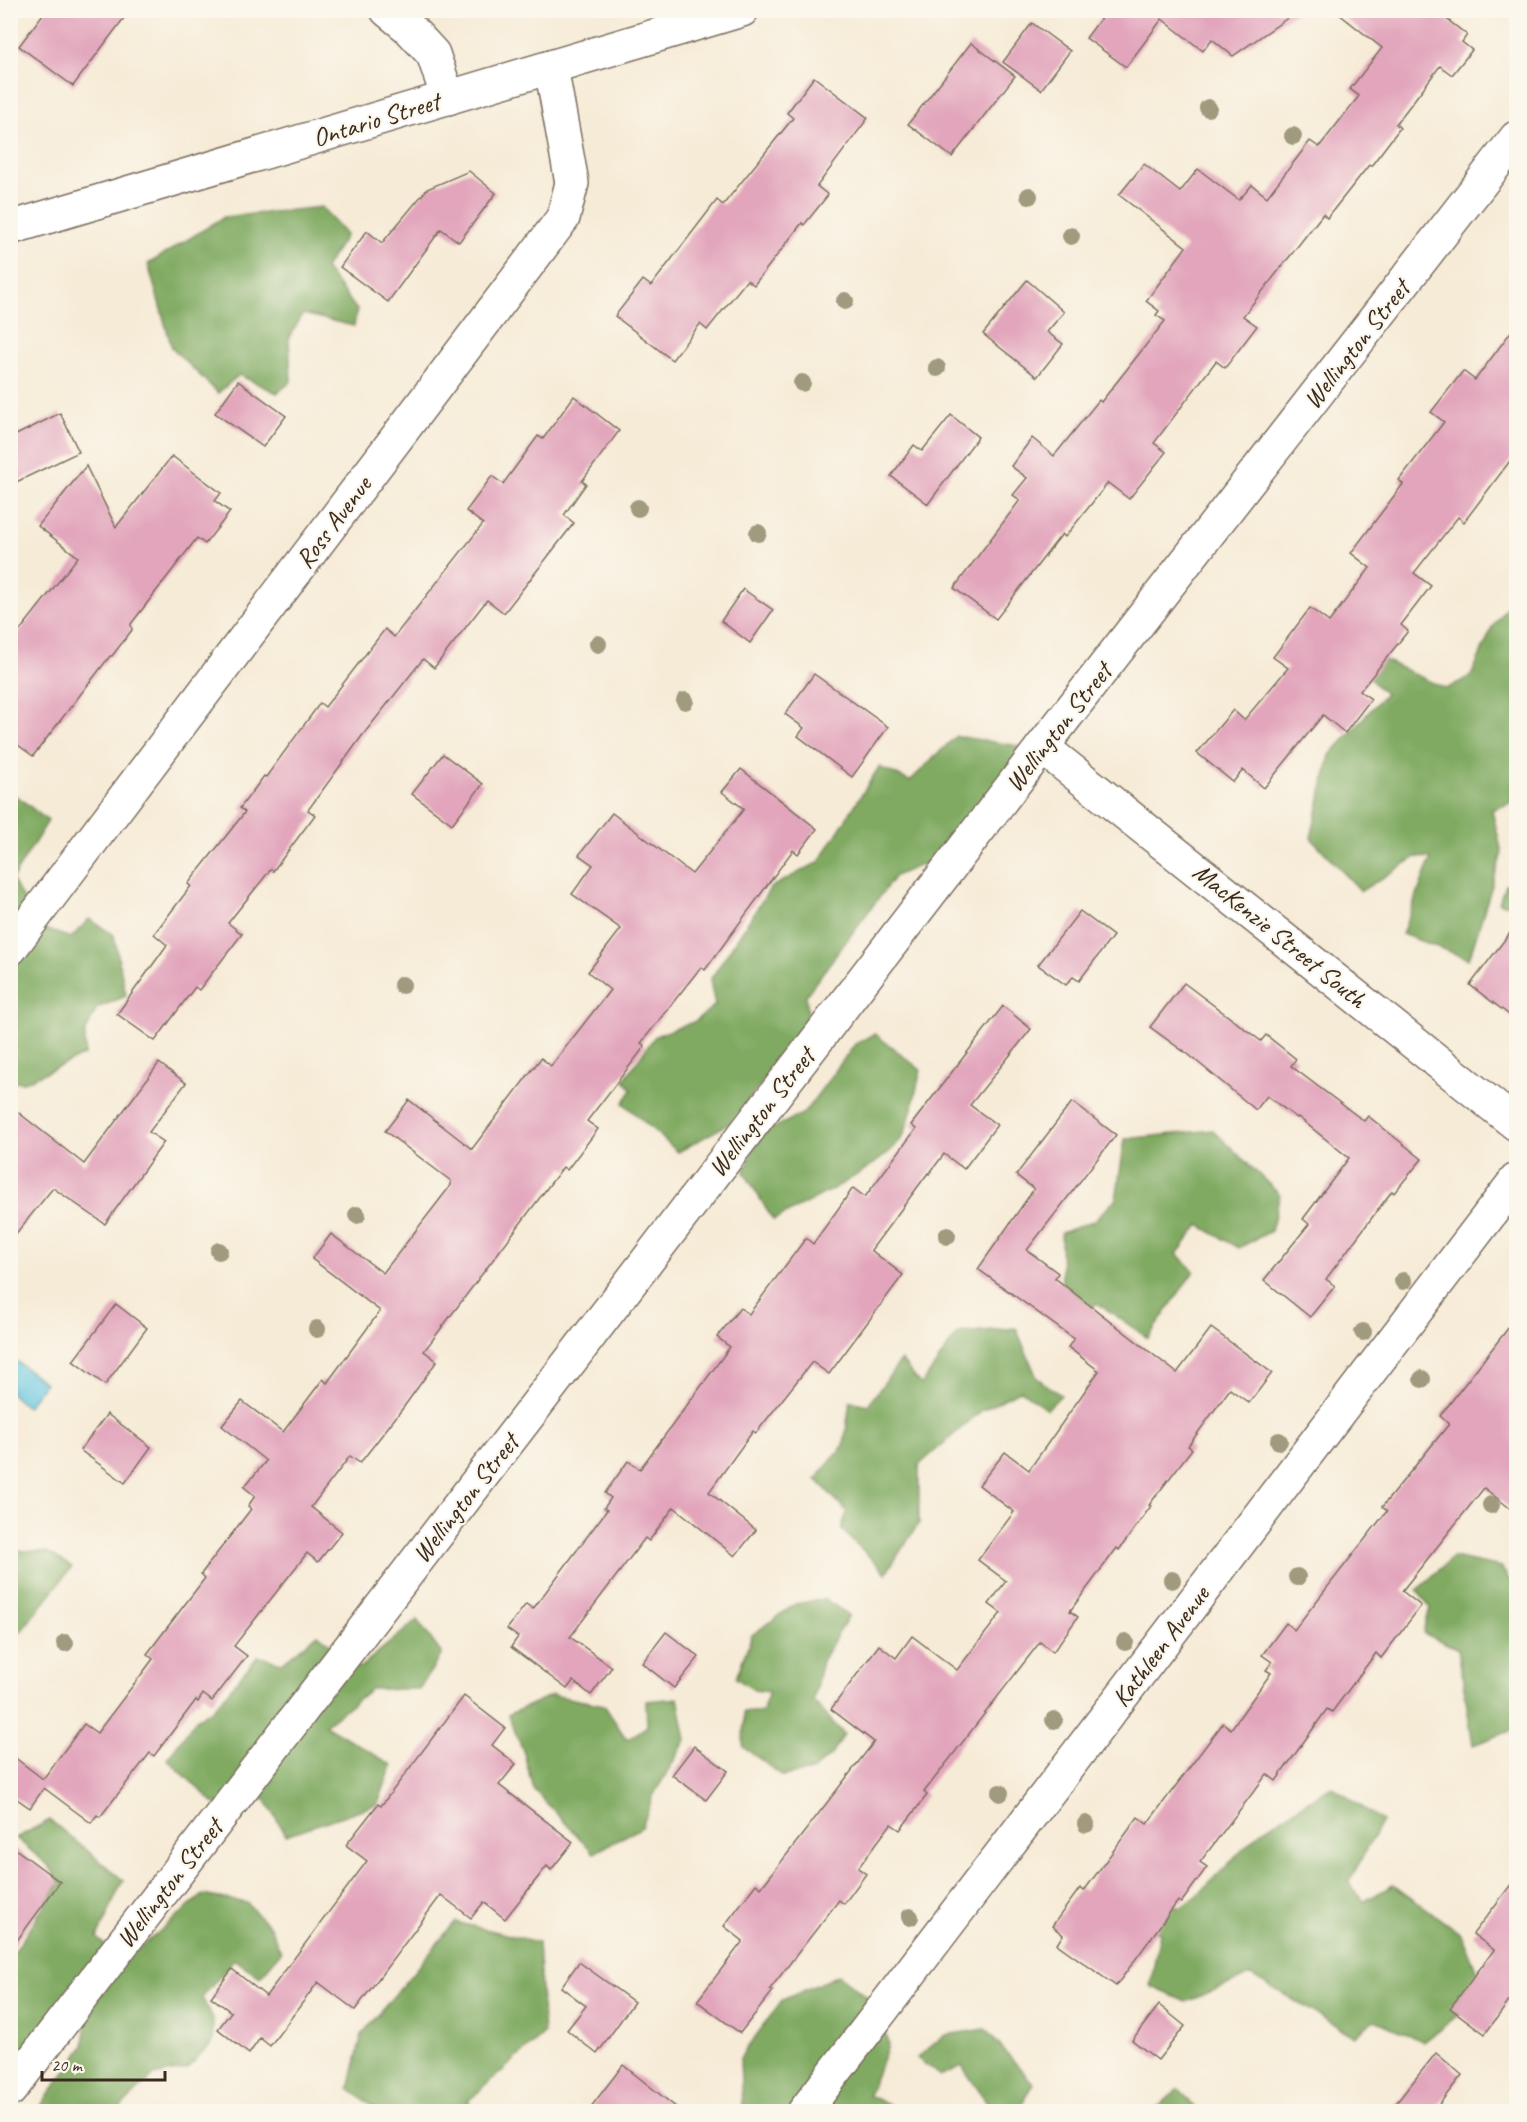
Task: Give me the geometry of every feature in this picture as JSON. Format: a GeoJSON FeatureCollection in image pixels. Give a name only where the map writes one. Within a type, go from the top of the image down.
{"type":"FeatureCollection","features":[{"type":"Feature","properties":{"kind":"street"},"geometry":{"type":"LineString","coordinates":[[387,10],[409,28],[433,54],[448,98]]}},
{"type":"Feature","properties":{"kind":"street","name":"Ontario Street"},"geometry":{"type":"LineString","coordinates":[[10,228],[742,10]]}},
{"type":"Feature","properties":{"kind":"street","name":"Ross Avenue"},"geometry":{"type":"LineString","coordinates":[[10,949],[563,218],[572,183],[551,66]]}},
{"type":"Feature","properties":{"kind":"street","name":"Wellington Street"},"geometry":{"type":"LineString","coordinates":[[10,2090],[1042,747],[1516,138]]}},
{"type":"Feature","properties":{"kind":"street","name":"MacKenzie Street South"},"geometry":{"type":"LineString","coordinates":[[1042,747],[1516,1124]]}},
{"type":"Feature","properties":{"kind":"street","name":"Kathleen Avenue"},"geometry":{"type":"LineString","coordinates":[[804,2112],[1516,1180]]}},
{"type":"Feature","properties":{"kind":"green space"},"geometry":{"type":"Polygon","coordinates":[[[322,207],[346,235],[325,268],[357,310],[354,326],[303,314],[289,338],[291,382],[277,393],[239,375],[218,393],[172,348],[148,264],[224,217],[322,207]]]}},
{"type":"Feature","properties":{"kind":"green space"},"geometry":{"type":"Polygon","coordinates":[[[1516,593],[1516,801],[1492,810],[1502,853],[1469,959],[1402,934],[1431,858],[1416,857],[1361,891],[1311,838],[1330,755],[1385,694],[1367,676],[1380,658],[1446,689],[1471,676],[1492,628],[1516,593]]]}},
{"type":"Feature","properties":{"kind":"green space"},"geometry":{"type":"Polygon","coordinates":[[[956,736],[1020,746],[1012,767],[935,859],[895,876],[806,995],[809,1024],[730,1123],[678,1152],[623,1103],[632,1090],[624,1080],[655,1036],[696,1021],[715,1005],[710,980],[771,887],[819,862],[879,767],[910,781],[956,736]]]}},
{"type":"Feature","properties":{"kind":"green space"},"geometry":{"type":"Polygon","coordinates":[[[17,796],[48,821],[12,879],[29,910],[11,933],[10,805],[17,796]]]}},
{"type":"Feature","properties":{"kind":"green space"},"geometry":{"type":"Polygon","coordinates":[[[1505,885],[1516,886],[1516,906],[1499,903],[1505,885]]]}},
{"type":"Feature","properties":{"kind":"green space"},"geometry":{"type":"Polygon","coordinates":[[[89,919],[114,935],[126,996],[97,1008],[85,1033],[85,1055],[24,1082],[11,1081],[11,1003],[15,1001],[11,991],[10,939],[24,922],[71,938],[89,919]]]}},
{"type":"Feature","properties":{"kind":"green space"},"geometry":{"type":"Polygon","coordinates":[[[875,1034],[921,1070],[903,1136],[895,1147],[864,1171],[773,1220],[744,1172],[759,1135],[804,1113],[855,1044],[875,1034]]]}},
{"type":"Feature","properties":{"kind":"green space"},"geometry":{"type":"Polygon","coordinates":[[[1213,1130],[1280,1195],[1271,1231],[1239,1248],[1199,1225],[1177,1254],[1194,1271],[1148,1338],[1097,1303],[1084,1317],[1062,1295],[1061,1233],[1095,1220],[1116,1199],[1125,1139],[1213,1130]]]}},
{"type":"Feature","properties":{"kind":"green space"},"geometry":{"type":"Polygon","coordinates":[[[1016,1328],[1037,1378],[1061,1395],[1047,1409],[1021,1390],[981,1411],[919,1465],[919,1523],[886,1573],[841,1529],[847,1512],[816,1479],[844,1445],[850,1401],[868,1405],[901,1360],[921,1385],[958,1333],[1016,1328]]]}},
{"type":"Feature","properties":{"kind":"green space"},"geometry":{"type":"Polygon","coordinates":[[[11,1550],[48,1552],[72,1567],[11,1644],[11,1550]]]}},
{"type":"Feature","properties":{"kind":"green space"},"geometry":{"type":"Polygon","coordinates":[[[1453,1557],[1501,1567],[1516,1590],[1516,1729],[1473,1745],[1458,1649],[1423,1633],[1430,1608],[1417,1590],[1453,1557]]]}},
{"type":"Feature","properties":{"kind":"green space"},"geometry":{"type":"Polygon","coordinates":[[[824,1599],[849,1615],[822,1661],[813,1701],[844,1734],[833,1753],[812,1771],[783,1776],[743,1747],[744,1712],[762,1712],[769,1692],[754,1690],[736,1678],[752,1635],[795,1604],[824,1599]]]}},
{"type":"Feature","properties":{"kind":"green space"},"geometry":{"type":"Polygon","coordinates":[[[417,1620],[442,1654],[419,1689],[371,1689],[325,1725],[392,1765],[378,1804],[286,1835],[265,1799],[215,1804],[167,1759],[196,1719],[212,1710],[258,1656],[282,1663],[318,1634],[359,1668],[417,1620]]]}},
{"type":"Feature","properties":{"kind":"green space"},"geometry":{"type":"Polygon","coordinates":[[[552,1695],[604,1705],[627,1740],[647,1726],[646,1701],[678,1698],[686,1740],[653,1796],[642,1827],[594,1853],[533,1789],[524,1753],[508,1715],[552,1695]]]}},
{"type":"Feature","properties":{"kind":"green space"},"geometry":{"type":"Polygon","coordinates":[[[1332,1786],[1382,1821],[1349,1882],[1363,1902],[1393,1885],[1461,1934],[1486,1993],[1424,2042],[1375,2020],[1354,2036],[1251,1975],[1186,2002],[1150,1986],[1160,1933],[1145,1923],[1163,1901],[1180,1908],[1201,1892],[1262,1830],[1332,1786]]]}},
{"type":"Feature","properties":{"kind":"green space"},"geometry":{"type":"Polygon","coordinates":[[[50,1820],[123,1880],[97,1938],[123,1962],[203,1895],[247,1903],[270,1927],[281,1952],[260,1977],[234,1959],[202,1998],[213,2018],[213,2042],[187,2069],[153,2076],[117,2111],[37,2111],[84,2046],[86,2018],[11,2066],[11,1957],[60,1882],[49,1866],[16,1838],[50,1820]]]}},
{"type":"Feature","properties":{"kind":"green space"},"geometry":{"type":"Polygon","coordinates":[[[455,1922],[538,1942],[544,2034],[468,2101],[478,2111],[378,2111],[349,2088],[362,2034],[455,1922]]]}},
{"type":"Feature","properties":{"kind":"green space"},"geometry":{"type":"Polygon","coordinates":[[[838,1975],[881,2007],[888,2046],[868,2095],[901,2111],[751,2111],[742,2107],[740,2058],[782,2000],[838,1975]]]}},
{"type":"Feature","properties":{"kind":"green space"},"geometry":{"type":"Polygon","coordinates":[[[985,2029],[1033,2083],[1018,2111],[993,2111],[962,2066],[940,2076],[917,2058],[945,2035],[985,2029]]]}},
{"type":"Feature","properties":{"kind":"green space"},"geometry":{"type":"Polygon","coordinates":[[[1179,2088],[1197,2111],[1154,2111],[1179,2088]]]}},
{"type":"Feature","properties":{"kind":"water"},"geometry":{"type":"Polygon","coordinates":[[[11,1357],[45,1383],[27,1407],[11,1394],[11,1357]]]}},
{"type":"Feature","properties":{"kind":"building"},"geometry":{"type":"Polygon","coordinates":[[[46,10],[130,10],[73,86],[19,46],[46,10]]]}},
{"type":"Feature","properties":{"kind":"building"},"geometry":{"type":"Polygon","coordinates":[[[1107,10],[1299,10],[1233,56],[1212,39],[1203,51],[1162,19],[1126,67],[1086,38],[1107,10]]]}},
{"type":"Feature","properties":{"kind":"building"},"geometry":{"type":"Polygon","coordinates":[[[1334,10],[1435,10],[1467,35],[1462,42],[1472,50],[1452,75],[1440,66],[1396,124],[1400,128],[1371,166],[1369,165],[1327,218],[1323,214],[1243,316],[1257,326],[1225,368],[1216,361],[1154,443],[1166,452],[1129,499],[1108,483],[1065,537],[1062,534],[996,619],[954,588],[1020,500],[1013,495],[1027,478],[1011,466],[1032,438],[1054,456],[1099,400],[1101,402],[1165,321],[1156,315],[1159,311],[1146,301],[1186,247],[1119,195],[1144,164],[1180,192],[1198,169],[1239,200],[1252,185],[1267,197],[1310,141],[1319,147],[1359,96],[1350,89],[1382,48],[1334,10]]]}},
{"type":"Feature","properties":{"kind":"building"},"geometry":{"type":"Polygon","coordinates":[[[1032,23],[1070,51],[1041,90],[1003,62],[1032,23]]]}},
{"type":"Feature","properties":{"kind":"building"},"geometry":{"type":"Polygon","coordinates":[[[971,43],[1015,76],[952,157],[908,124],[971,43]]]}},
{"type":"Feature","properties":{"kind":"building"},"geometry":{"type":"Polygon","coordinates":[[[814,77],[868,118],[817,186],[828,195],[804,225],[802,223],[754,285],[747,280],[707,330],[700,324],[672,360],[615,316],[643,280],[651,286],[717,200],[723,205],[793,118],[787,113],[814,77]]]}},
{"type":"Feature","properties":{"kind":"building"},"geometry":{"type":"Polygon","coordinates":[[[469,171],[496,193],[459,242],[441,229],[388,302],[340,267],[367,231],[382,243],[427,189],[469,171]]]}},
{"type":"Feature","properties":{"kind":"building"},"geometry":{"type":"Polygon","coordinates":[[[1027,280],[1064,312],[1047,332],[1063,344],[1037,377],[983,334],[1027,280]]]}},
{"type":"Feature","properties":{"kind":"building"},"geometry":{"type":"Polygon","coordinates":[[[1516,325],[1516,453],[1464,522],[1458,517],[1414,573],[1431,586],[1401,625],[1408,631],[1360,691],[1371,699],[1345,733],[1323,715],[1264,788],[1243,770],[1233,782],[1197,753],[1233,710],[1244,720],[1288,668],[1273,657],[1310,608],[1329,622],[1370,568],[1351,553],[1403,484],[1399,480],[1444,422],[1431,412],[1463,371],[1475,380],[1516,325]]]}},
{"type":"Feature","properties":{"kind":"building"},"geometry":{"type":"Polygon","coordinates":[[[238,381],[286,416],[263,447],[215,413],[238,381]]]}},
{"type":"Feature","properties":{"kind":"building"},"geometry":{"type":"Polygon","coordinates":[[[574,396],[619,431],[582,481],[586,484],[564,515],[574,523],[504,613],[487,600],[434,668],[423,659],[362,736],[308,810],[315,815],[273,871],[271,869],[228,923],[242,934],[199,990],[195,987],[155,1041],[117,1014],[167,945],[154,934],[191,886],[188,884],[245,812],[240,808],[264,776],[266,777],[320,703],[325,707],[385,629],[394,637],[483,524],[466,511],[492,476],[503,484],[538,436],[543,439],[574,396]]]}},
{"type":"Feature","properties":{"kind":"building"},"geometry":{"type":"Polygon","coordinates":[[[60,413],[79,452],[10,485],[10,438],[60,413]]]}},
{"type":"Feature","properties":{"kind":"building"},"geometry":{"type":"Polygon","coordinates":[[[951,415],[978,437],[928,504],[891,476],[914,445],[922,451],[951,415]]]}},
{"type":"Feature","properties":{"kind":"building"},"geometry":{"type":"Polygon","coordinates":[[[172,456],[221,493],[215,501],[230,512],[205,544],[197,538],[131,624],[132,630],[33,756],[10,739],[10,643],[78,557],[38,526],[86,466],[116,527],[172,456]]]}},
{"type":"Feature","properties":{"kind":"building"},"geometry":{"type":"Polygon","coordinates":[[[743,589],[773,610],[750,643],[721,621],[743,589]]]}},
{"type":"Feature","properties":{"kind":"building"},"geometry":{"type":"Polygon","coordinates":[[[814,674],[888,727],[852,777],[798,736],[804,728],[785,714],[814,674]]]}},
{"type":"Feature","properties":{"kind":"building"},"geometry":{"type":"Polygon","coordinates":[[[443,754],[483,784],[452,824],[412,794],[443,754]]]}},
{"type":"Feature","properties":{"kind":"building"},"geometry":{"type":"Polygon","coordinates":[[[741,769],[817,829],[798,854],[793,850],[705,970],[701,967],[641,1043],[645,1046],[587,1121],[598,1129],[567,1170],[563,1167],[424,1351],[437,1361],[403,1408],[360,1463],[350,1456],[311,1507],[342,1532],[318,1562],[307,1553],[234,1646],[247,1656],[212,1701],[203,1694],[198,1702],[196,1700],[154,1756],[150,1753],[100,1817],[97,1815],[91,1823],[44,1788],[30,1808],[10,1794],[10,1754],[43,1779],[84,1724],[97,1733],[153,1659],[147,1654],[205,1578],[201,1574],[251,1509],[248,1506],[255,1496],[244,1487],[266,1461],[222,1426],[242,1401],[283,1432],[323,1379],[327,1383],[380,1311],[312,1259],[331,1234],[383,1273],[451,1185],[451,1181],[385,1131],[409,1100],[472,1149],[541,1058],[551,1066],[610,990],[588,972],[621,929],[572,894],[593,865],[579,855],[612,813],[692,874],[744,809],[722,792],[741,769]]]}},
{"type":"Feature","properties":{"kind":"building"},"geometry":{"type":"Polygon","coordinates":[[[1080,911],[1113,936],[1079,981],[1073,977],[1066,985],[1038,965],[1080,911]]]}},
{"type":"Feature","properties":{"kind":"building"},"geometry":{"type":"Polygon","coordinates":[[[1516,925],[1516,1020],[1470,985],[1516,925]]]}},
{"type":"Feature","properties":{"kind":"building"},"geometry":{"type":"Polygon","coordinates":[[[1184,983],[1261,1041],[1266,1035],[1296,1059],[1291,1066],[1364,1121],[1368,1116],[1422,1159],[1394,1193],[1392,1191],[1326,1279],[1335,1286],[1310,1317],[1264,1280],[1309,1224],[1303,1219],[1349,1158],[1298,1117],[1267,1096],[1256,1110],[1183,1050],[1150,1027],[1184,983]]]}},
{"type":"Feature","properties":{"kind":"building"},"geometry":{"type":"Polygon","coordinates":[[[1003,1006],[1031,1029],[970,1105],[997,1125],[964,1169],[944,1154],[928,1173],[871,1250],[903,1275],[829,1374],[812,1362],[756,1433],[753,1431],[709,1492],[756,1530],[735,1556],[674,1507],[649,1541],[645,1538],[570,1637],[612,1667],[591,1695],[573,1681],[567,1689],[511,1647],[518,1637],[507,1629],[526,1604],[533,1609],[607,1510],[604,1508],[611,1498],[605,1493],[628,1461],[640,1469],[730,1347],[717,1337],[740,1308],[749,1314],[806,1238],[813,1244],[853,1188],[865,1197],[916,1129],[911,1125],[1003,1006]]]}},
{"type":"Feature","properties":{"kind":"building"},"geometry":{"type":"Polygon","coordinates":[[[159,1063],[186,1083],[149,1132],[164,1142],[105,1224],[53,1188],[10,1241],[10,1106],[84,1164],[159,1063]]]}},
{"type":"Feature","properties":{"kind":"building"},"geometry":{"type":"Polygon","coordinates":[[[1072,1102],[1116,1135],[1027,1250],[1058,1273],[1055,1278],[1177,1373],[1211,1328],[1272,1373],[1249,1403],[1230,1389],[1188,1446],[1192,1449],[1149,1505],[1151,1506],[1070,1611],[1078,1617],[1053,1652],[1040,1642],[924,1792],[927,1795],[900,1830],[891,1824],[858,1868],[866,1874],[844,1904],[839,1900],[770,1989],[773,1991],[740,2033],[697,2001],[743,1941],[724,1926],[756,1884],[761,1888],[874,1742],[831,1709],[879,1645],[896,1658],[912,1636],[957,1670],[1001,1613],[989,1604],[1006,1581],[978,1560],[1014,1512],[979,1485],[1005,1452],[1029,1470],[1099,1371],[1068,1347],[1074,1339],[978,1269],[1034,1189],[1016,1175],[1072,1102]]]}},
{"type":"Feature","properties":{"kind":"building"},"geometry":{"type":"Polygon","coordinates":[[[116,1304],[147,1328],[105,1385],[73,1361],[116,1304]]]}},
{"type":"Feature","properties":{"kind":"building"},"geometry":{"type":"Polygon","coordinates":[[[1516,1318],[1516,1513],[1484,1488],[1402,1591],[1421,1606],[1381,1658],[1376,1653],[1332,1712],[1327,1709],[1276,1781],[1267,1774],[1200,1862],[1207,1867],[1181,1903],[1178,1901],[1116,1986],[1057,1944],[1063,1935],[1052,1926],[1080,1888],[1084,1891],[1138,1817],[1147,1824],[1223,1723],[1231,1729],[1271,1673],[1266,1670],[1272,1662],[1262,1655],[1286,1623],[1294,1630],[1387,1511],[1382,1507],[1449,1424],[1440,1416],[1516,1318]]]}},
{"type":"Feature","properties":{"kind":"building"},"geometry":{"type":"Polygon","coordinates":[[[107,1414],[151,1447],[125,1483],[80,1450],[107,1414]]]}},
{"type":"Feature","properties":{"kind":"building"},"geometry":{"type":"Polygon","coordinates":[[[666,1632],[699,1657],[674,1688],[642,1663],[666,1632]]]}},
{"type":"Feature","properties":{"kind":"building"},"geometry":{"type":"Polygon","coordinates":[[[464,1696],[505,1728],[492,1745],[516,1764],[499,1785],[573,1842],[551,1870],[547,1866],[505,1919],[484,1902],[471,1918],[441,1895],[355,2010],[318,1982],[270,2046],[260,2038],[249,2054],[218,2029],[231,2012],[211,1997],[232,1969],[266,1996],[367,1861],[346,1845],[378,1804],[381,1806],[464,1696]]]}},
{"type":"Feature","properties":{"kind":"building"},"geometry":{"type":"Polygon","coordinates":[[[694,1746],[728,1771],[706,1800],[672,1775],[694,1746]]]}},
{"type":"Feature","properties":{"kind":"building"},"geometry":{"type":"Polygon","coordinates":[[[10,1845],[60,1882],[10,1950],[10,1845]]]}},
{"type":"Feature","properties":{"kind":"building"},"geometry":{"type":"Polygon","coordinates":[[[1516,1878],[1516,1992],[1485,2034],[1450,2008],[1494,1950],[1473,1934],[1516,1878]]]}},
{"type":"Feature","properties":{"kind":"building"},"geometry":{"type":"Polygon","coordinates":[[[579,1962],[634,2002],[597,2054],[567,2030],[586,2006],[561,1987],[579,1962]]]}},
{"type":"Feature","properties":{"kind":"building"},"geometry":{"type":"Polygon","coordinates":[[[1159,2005],[1185,2026],[1158,2060],[1132,2040],[1159,2005]]]}},
{"type":"Feature","properties":{"kind":"building"},"geometry":{"type":"Polygon","coordinates":[[[1436,2053],[1462,2075],[1433,2112],[1389,2112],[1436,2053]]]}},
{"type":"Feature","properties":{"kind":"building"},"geometry":{"type":"Polygon","coordinates":[[[623,2065],[682,2112],[587,2112],[623,2065]]]}}]}
